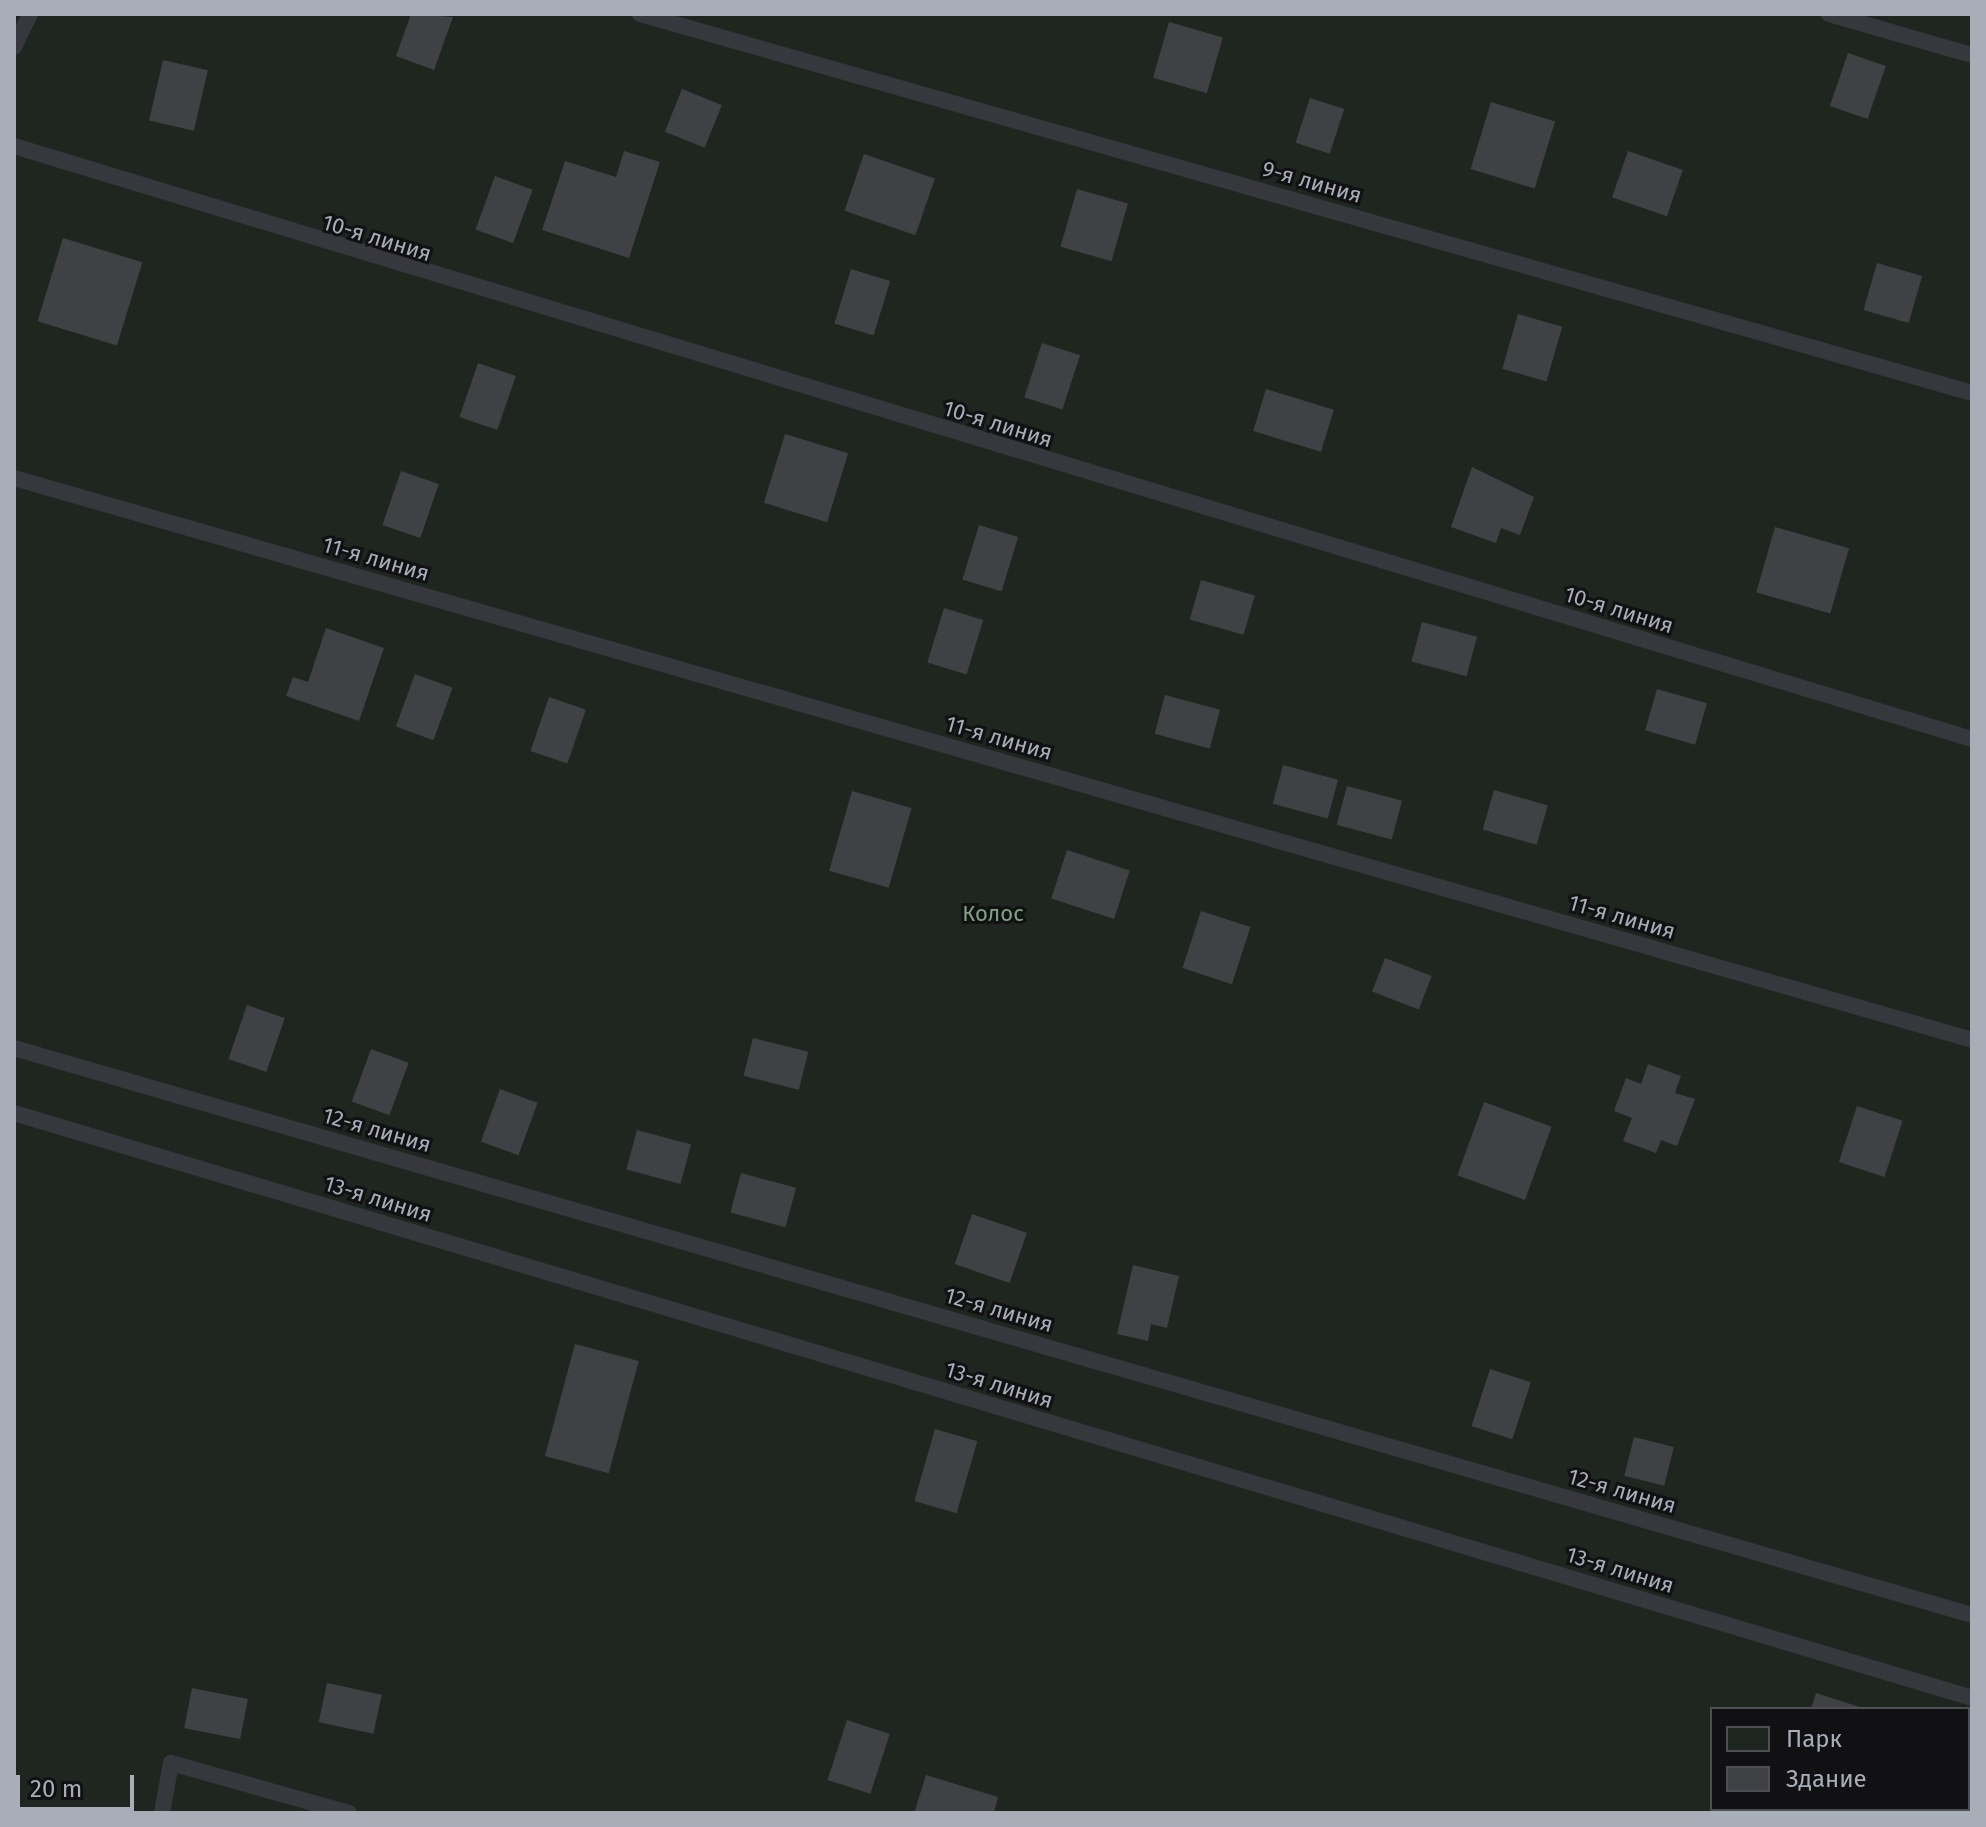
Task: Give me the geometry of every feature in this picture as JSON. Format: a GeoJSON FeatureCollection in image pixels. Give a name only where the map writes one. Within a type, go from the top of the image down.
{"type":"FeatureCollection","features":[{"type":"Feature","properties":{"kind":"lane"},"geometry":{"type":"LineString","coordinates":[[14,47],[30,14]]}},
{"type":"Feature","properties":{"kind":"lane","name":"9-я линия"},"geometry":{"type":"LineString","coordinates":[[640,14],[1972,393]]}},
{"type":"Feature","properties":{"kind":"lane"},"geometry":{"type":"LineString","coordinates":[[1829,14],[1972,55]]}},
{"type":"Feature","properties":{"kind":"lane","name":"10-я линия"},"geometry":{"type":"LineString","coordinates":[[14,146],[1972,739]]}},
{"type":"Feature","properties":{"kind":"lane","name":"11-я линия"},"geometry":{"type":"LineString","coordinates":[[14,478],[1972,1040]]}},
{"type":"Feature","properties":{"kind":"lane","name":"12-я линия"},"geometry":{"type":"LineString","coordinates":[[14,1048],[1972,1615]]}},
{"type":"Feature","properties":{"kind":"lane","name":"13-я линия"},"geometry":{"type":"LineString","coordinates":[[14,1113],[1972,1698]]}},
{"type":"Feature","properties":{"kind":"lane"},"geometry":{"type":"LineString","coordinates":[[162,1813],[171,1763],[349,1813]]}},
{"type":"Feature","properties":{"kind":"green space","name":"Колос"},"geometry":{"type":"Polygon","coordinates":[[[14,14],[1972,14],[1972,1813],[14,1813],[14,14]]]}},
{"type":"Feature","properties":{"kind":"building"},"geometry":{"type":"Polygon","coordinates":[[[411,14],[453,17],[434,70],[396,56],[411,14]]]}},
{"type":"Feature","properties":{"kind":"building"},"geometry":{"type":"Polygon","coordinates":[[[1169,22],[1223,37],[1207,93],[1153,78],[1169,22]]]}},
{"type":"Feature","properties":{"kind":"building"},"geometry":{"type":"Polygon","coordinates":[[[1848,53],[1886,66],[1868,119],[1830,106],[1848,53]]]}},
{"type":"Feature","properties":{"kind":"building"},"geometry":{"type":"Polygon","coordinates":[[[163,60],[208,70],[194,131],[149,120],[163,60]]]}},
{"type":"Feature","properties":{"kind":"building"},"geometry":{"type":"Polygon","coordinates":[[[682,89],[722,105],[705,148],[665,132],[682,89]]]}},
{"type":"Feature","properties":{"kind":"building"},"geometry":{"type":"Polygon","coordinates":[[[1310,98],[1344,109],[1330,154],[1295,143],[1310,98]]]}},
{"type":"Feature","properties":{"kind":"building"},"geometry":{"type":"Polygon","coordinates":[[[1491,102],[1555,122],[1535,189],[1471,169],[1491,102]]]}},
{"type":"Feature","properties":{"kind":"building"},"geometry":{"type":"Polygon","coordinates":[[[624,151],[660,162],[629,258],[542,230],[565,161],[616,177],[624,151]]]}},
{"type":"Feature","properties":{"kind":"building"},"geometry":{"type":"Polygon","coordinates":[[[1628,151],[1683,170],[1667,216],[1612,197],[1628,151]]]}},
{"type":"Feature","properties":{"kind":"building"},"geometry":{"type":"Polygon","coordinates":[[[864,154],[935,178],[915,235],[844,211],[864,154]]]}},
{"type":"Feature","properties":{"kind":"building"},"geometry":{"type":"Polygon","coordinates":[[[495,176],[533,190],[513,243],[476,230],[495,176]]]}},
{"type":"Feature","properties":{"kind":"building"},"geometry":{"type":"Polygon","coordinates":[[[1077,189],[1128,204],[1111,261],[1060,247],[1077,189]]]}},
{"type":"Feature","properties":{"kind":"building"},"geometry":{"type":"Polygon","coordinates":[[[63,238],[142,262],[117,345],[38,321],[63,238]]]}},
{"type":"Feature","properties":{"kind":"building"},"geometry":{"type":"Polygon","coordinates":[[[1877,263],[1922,276],[1909,323],[1863,310],[1877,263]]]}},
{"type":"Feature","properties":{"kind":"building"},"geometry":{"type":"Polygon","coordinates":[[[851,269],[890,281],[874,335],[834,324],[851,269]]]}},
{"type":"Feature","properties":{"kind":"building"},"geometry":{"type":"Polygon","coordinates":[[[1518,314],[1562,327],[1547,381],[1502,369],[1518,314]]]}},
{"type":"Feature","properties":{"kind":"building"},"geometry":{"type":"Polygon","coordinates":[[[1042,343],[1080,355],[1062,410],[1024,397],[1042,343]]]}},
{"type":"Feature","properties":{"kind":"building"},"geometry":{"type":"Polygon","coordinates":[[[478,363],[516,376],[497,430],[459,417],[478,363]]]}},
{"type":"Feature","properties":{"kind":"building"},"geometry":{"type":"Polygon","coordinates":[[[1266,389],[1334,410],[1321,452],[1253,431],[1266,389]]]}},
{"type":"Feature","properties":{"kind":"building"},"geometry":{"type":"Polygon","coordinates":[[[785,434],[848,453],[827,522],[764,503],[785,434]]]}},
{"type":"Feature","properties":{"kind":"building"},"geometry":{"type":"Polygon","coordinates":[[[1472,467],[1534,497],[1520,535],[1501,528],[1496,543],[1451,527],[1472,467]]]}},
{"type":"Feature","properties":{"kind":"building"},"geometry":{"type":"Polygon","coordinates":[[[401,471],[439,484],[420,538],[382,525],[401,471]]]}},
{"type":"Feature","properties":{"kind":"building"},"geometry":{"type":"Polygon","coordinates":[[[979,525],[1018,537],[1002,591],[962,580],[979,525]]]}},
{"type":"Feature","properties":{"kind":"building"},"geometry":{"type":"Polygon","coordinates":[[[1775,527],[1849,548],[1830,614],[1756,592],[1775,527]]]}},
{"type":"Feature","properties":{"kind":"building"},"geometry":{"type":"Polygon","coordinates":[[[1201,580],[1255,595],[1244,635],[1190,619],[1201,580]]]}},
{"type":"Feature","properties":{"kind":"building"},"geometry":{"type":"Polygon","coordinates":[[[944,608],[983,620],[967,674],[927,663],[944,608]]]}},
{"type":"Feature","properties":{"kind":"building"},"geometry":{"type":"Polygon","coordinates":[[[1422,622],[1477,637],[1466,676],[1411,662],[1422,622]]]}},
{"type":"Feature","properties":{"kind":"building"},"geometry":{"type":"Polygon","coordinates":[[[326,628],[384,648],[359,721],[286,696],[293,677],[308,682],[326,628]]]}},
{"type":"Feature","properties":{"kind":"building"},"geometry":{"type":"Polygon","coordinates":[[[415,674],[453,688],[433,740],[396,727],[415,674]]]}},
{"type":"Feature","properties":{"kind":"building"},"geometry":{"type":"Polygon","coordinates":[[[1657,689],[1707,703],[1695,745],[1645,730],[1657,689]]]}},
{"type":"Feature","properties":{"kind":"building"},"geometry":{"type":"Polygon","coordinates":[[[1165,695],[1220,710],[1210,748],[1155,734],[1165,695]]]}},
{"type":"Feature","properties":{"kind":"building"},"geometry":{"type":"Polygon","coordinates":[[[549,697],[586,710],[567,764],[530,751],[549,697]]]}},
{"type":"Feature","properties":{"kind":"building"},"geometry":{"type":"Polygon","coordinates":[[[1283,765],[1338,780],[1328,818],[1273,804],[1283,765]]]}},
{"type":"Feature","properties":{"kind":"building"},"geometry":{"type":"Polygon","coordinates":[[[1347,786],[1402,801],[1392,839],[1337,825],[1347,786]]]}},
{"type":"Feature","properties":{"kind":"building"},"geometry":{"type":"Polygon","coordinates":[[[1494,790],[1548,805],[1537,845],[1483,829],[1494,790]]]}},
{"type":"Feature","properties":{"kind":"building"},"geometry":{"type":"Polygon","coordinates":[[[852,791],[912,808],[889,888],[829,871],[852,791]]]}},
{"type":"Feature","properties":{"kind":"building"},"geometry":{"type":"Polygon","coordinates":[[[1067,850],[1130,870],[1114,919],[1051,899],[1067,850]]]}},
{"type":"Feature","properties":{"kind":"building"},"geometry":{"type":"Polygon","coordinates":[[[1201,911],[1250,927],[1232,984],[1182,968],[1201,911]]]}},
{"type":"Feature","properties":{"kind":"building"},"geometry":{"type":"Polygon","coordinates":[[[1385,958],[1432,976],[1419,1010],[1372,992],[1385,958]]]}},
{"type":"Feature","properties":{"kind":"building"},"geometry":{"type":"Polygon","coordinates":[[[247,1005],[285,1018],[266,1072],[228,1059],[247,1005]]]}},
{"type":"Feature","properties":{"kind":"building"},"geometry":{"type":"Polygon","coordinates":[[[753,1038],[808,1052],[799,1090],[744,1076],[753,1038]]]}},
{"type":"Feature","properties":{"kind":"building"},"geometry":{"type":"Polygon","coordinates":[[[371,1049],[409,1063],[389,1115],[352,1102],[371,1049]]]}},
{"type":"Feature","properties":{"kind":"building"},"geometry":{"type":"Polygon","coordinates":[[[1648,1064],[1681,1076],[1675,1093],[1695,1099],[1677,1146],[1661,1140],[1656,1153],[1623,1141],[1632,1118],[1614,1111],[1626,1078],[1641,1084],[1648,1064]]]}},
{"type":"Feature","properties":{"kind":"building"},"geometry":{"type":"Polygon","coordinates":[[[500,1089],[538,1103],[518,1155],[481,1142],[500,1089]]]}},
{"type":"Feature","properties":{"kind":"building"},"geometry":{"type":"Polygon","coordinates":[[[1484,1102],[1552,1127],[1525,1200],[1457,1175],[1484,1102]]]}},
{"type":"Feature","properties":{"kind":"building"},"geometry":{"type":"Polygon","coordinates":[[[1857,1106],[1903,1121],[1884,1177],[1839,1162],[1857,1106]]]}},
{"type":"Feature","properties":{"kind":"building"},"geometry":{"type":"Polygon","coordinates":[[[637,1130],[691,1144],[680,1184],[626,1170],[637,1130]]]}},
{"type":"Feature","properties":{"kind":"building"},"geometry":{"type":"Polygon","coordinates":[[[741,1173],[796,1188],[785,1227],[730,1213],[741,1173]]]}},
{"type":"Feature","properties":{"kind":"building"},"geometry":{"type":"Polygon","coordinates":[[[972,1214],[1027,1233],[1010,1283],[955,1264],[972,1214]]]}},
{"type":"Feature","properties":{"kind":"building"},"geometry":{"type":"Polygon","coordinates":[[[1133,1265],[1179,1276],[1167,1328],[1151,1324],[1148,1341],[1117,1334],[1133,1265]]]}},
{"type":"Feature","properties":{"kind":"building"},"geometry":{"type":"Polygon","coordinates":[[[575,1344],[639,1361],[609,1473],[545,1456],[575,1344]]]}},
{"type":"Feature","properties":{"kind":"building"},"geometry":{"type":"Polygon","coordinates":[[[1490,1369],[1531,1382],[1512,1439],[1471,1426],[1490,1369]]]}},
{"type":"Feature","properties":{"kind":"building"},"geometry":{"type":"Polygon","coordinates":[[[935,1429],[977,1441],[957,1513],[914,1501],[935,1429]]]}},
{"type":"Feature","properties":{"kind":"building"},"geometry":{"type":"Polygon","coordinates":[[[1634,1437],[1674,1447],[1664,1486],[1624,1476],[1634,1437]]]}},
{"type":"Feature","properties":{"kind":"building"},"geometry":{"type":"Polygon","coordinates":[[[327,1683],[382,1695],[373,1734],[319,1722],[327,1683]]]}},
{"type":"Feature","properties":{"kind":"building"},"geometry":{"type":"Polygon","coordinates":[[[192,1688],[248,1699],[240,1739],[184,1728],[192,1688]]]}},
{"type":"Feature","properties":{"kind":"building"},"geometry":{"type":"Polygon","coordinates":[[[1816,1693],[1860,1707],[1812,1707],[1816,1693]]]}},
{"type":"Feature","properties":{"kind":"building"},"geometry":{"type":"Polygon","coordinates":[[[847,1720],[890,1734],[870,1794],[828,1780],[847,1720]]]}},
{"type":"Feature","properties":{"kind":"building"},"geometry":{"type":"Polygon","coordinates":[[[926,1775],[998,1797],[994,1813],[914,1813],[926,1775]]]}},
{"type":"Feature","properties":{"kind":"building"},"geometry":{"type":"Polygon","coordinates":[[[1970,1792],[1972,1813],[1912,1813],[1970,1811],[1970,1792]]]}}]}
